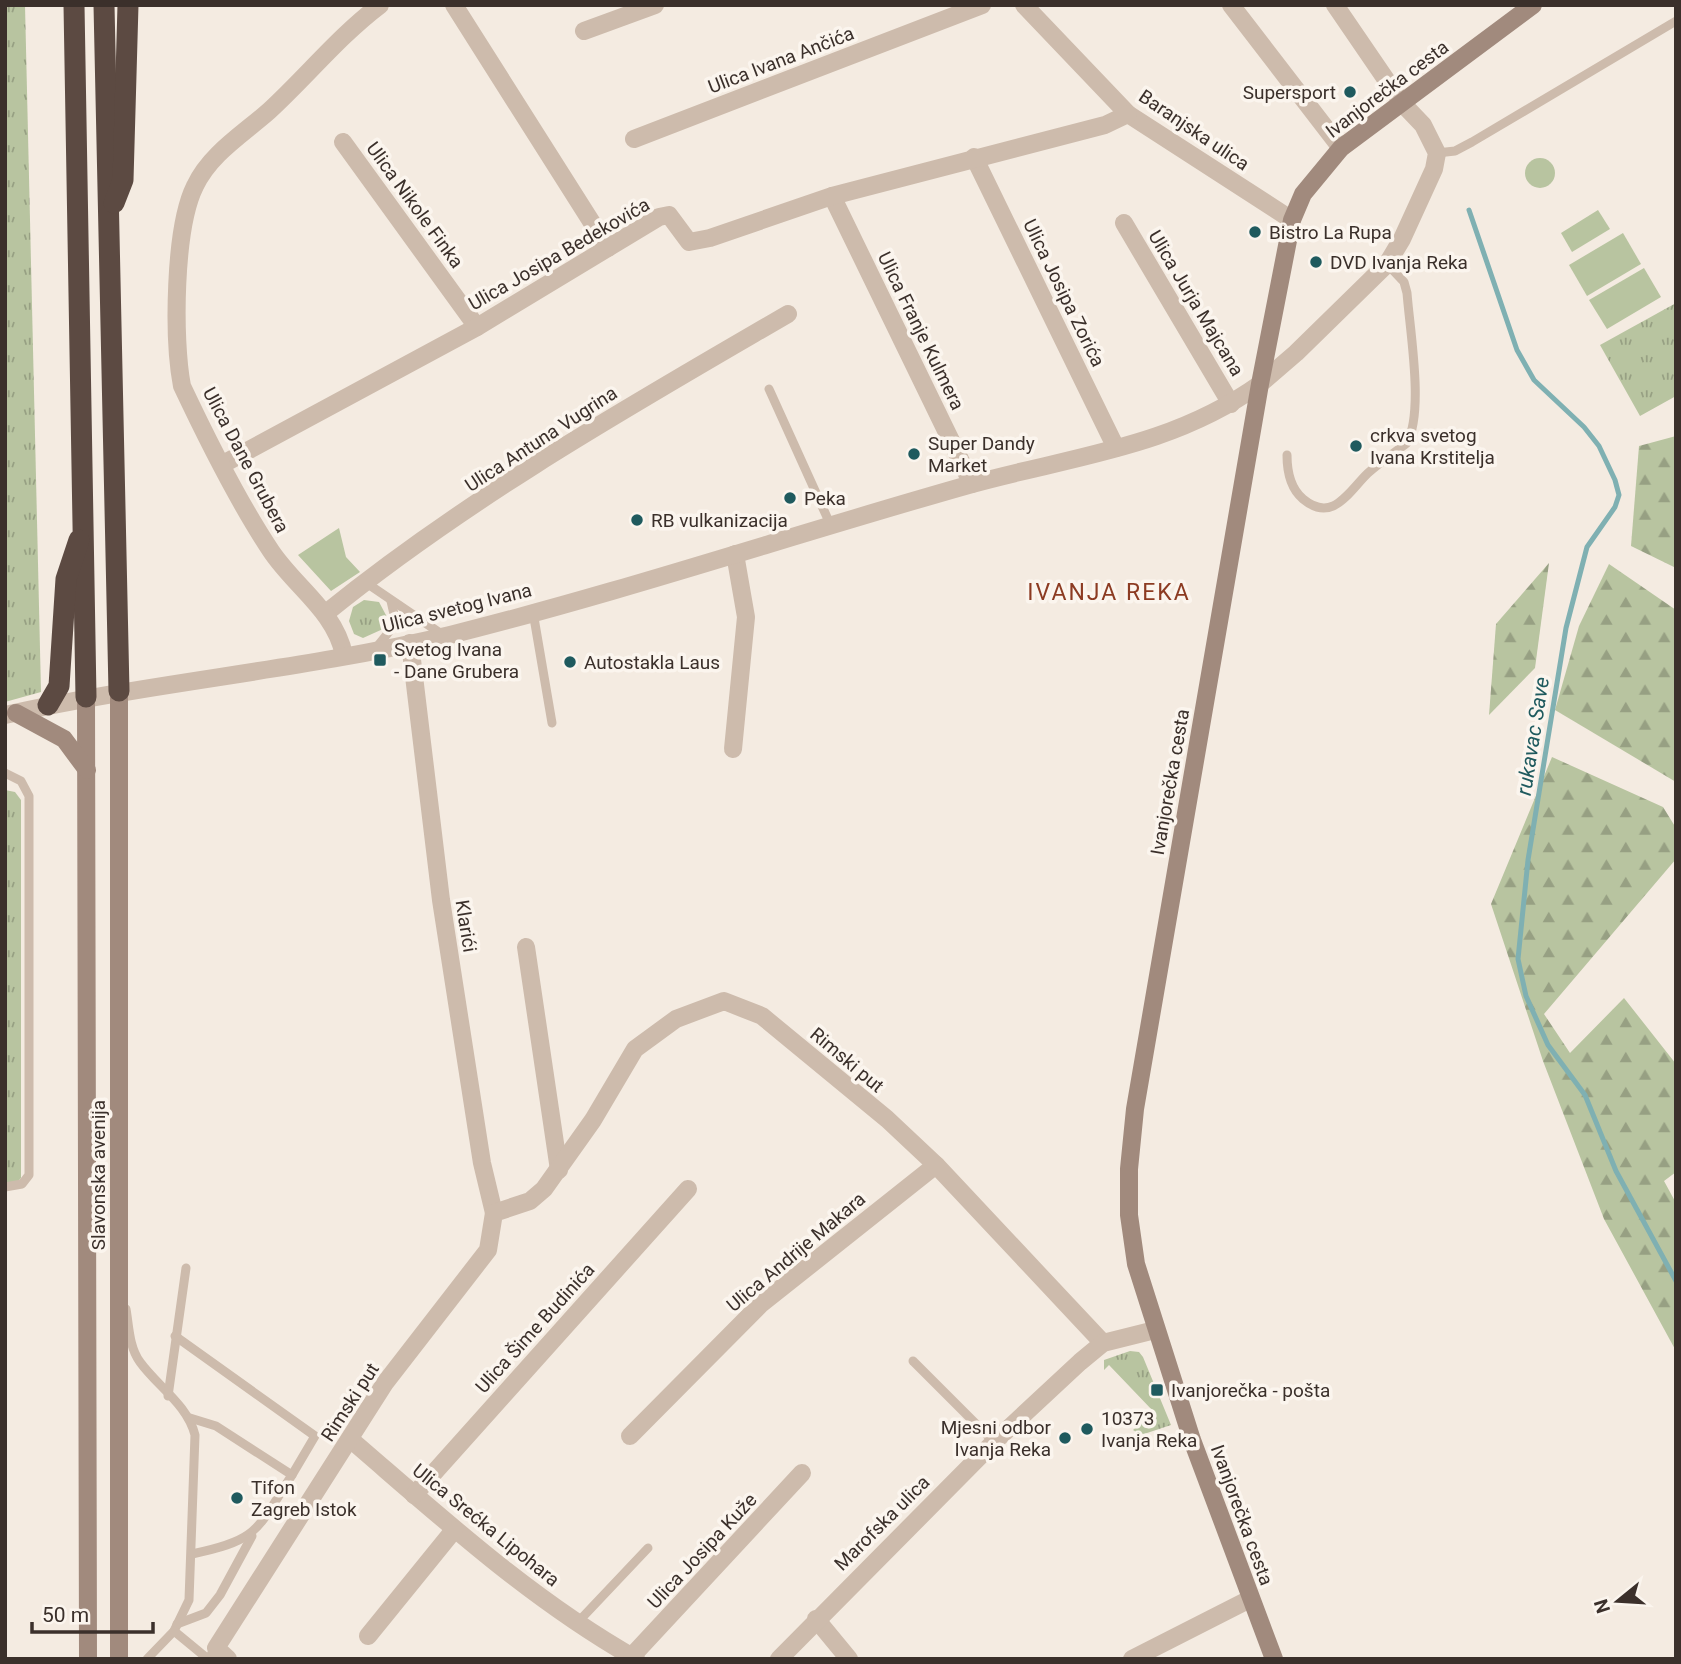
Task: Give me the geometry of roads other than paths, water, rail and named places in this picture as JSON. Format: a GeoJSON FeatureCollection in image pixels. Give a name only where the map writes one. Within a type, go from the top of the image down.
{"type":"FeatureCollection","features":[{"type":"Feature","properties":{"kind":"highway"},"geometry":{"type":"LineString","coordinates":[[74,5],[86,697]]}},
{"type":"Feature","properties":{"kind":"highway"},"geometry":{"type":"LineString","coordinates":[[104,5],[119,691]]}},
{"type":"Feature","properties":{"kind":"highway"},"geometry":{"type":"LineString","coordinates":[[109,215],[122,180],[128,5]]}},
{"type":"Feature","properties":{"kind":"highway"},"geometry":{"type":"LineString","coordinates":[[48,705],[59,687],[66,579],[84,528]]}},
{"type":"Feature","properties":{"kind":"main road","name":"Ivanjorečka cesta"},"geometry":{"type":"LineString","coordinates":[[1273,1659],[1155,1330],[1132,1237],[1129,1169],[1132,1137],[1260,384],[1292,220],[1303,194],[1341,148],[1533,5]]}},
{"type":"Feature","properties":{"kind":"main road","name":"Slavonska avenija"},"geometry":{"type":"LineString","coordinates":[[119,691],[119,1659]]}},
{"type":"Feature","properties":{"kind":"main road","name":"Slavonska avenija"},"geometry":{"type":"LineString","coordinates":[[86,697],[88,1659]]}},
{"type":"Feature","properties":{"kind":"main road"},"geometry":{"type":"LineString","coordinates":[[11,714],[52,729],[64,739],[87,770]]}},
{"type":"Feature","properties":{"kind":"street","name":"Ulica Dane Grubera"},"geometry":{"type":"LineString","coordinates":[[344,655],[339,635],[326,613],[299,587],[269,549],[182,386],[178,363],[180,262],[184,226],[194,188],[202,174],[228,146],[270,110],[318,58],[341,43],[358,23],[380,5]]}},
{"type":"Feature","properties":{"kind":"street"},"geometry":{"type":"LineString","coordinates":[[454,5],[608,248]]}},
{"type":"Feature","properties":{"kind":"street"},"geometry":{"type":"LineString","coordinates":[[584,31],[655,5]]}},
{"type":"Feature","properties":{"kind":"street","name":"Ulica Ivana Ančića"},"geometry":{"type":"LineString","coordinates":[[634,139],[982,5]]}},
{"type":"Feature","properties":{"kind":"street","name":"Baranjska ulica"},"geometry":{"type":"LineString","coordinates":[[1024,5],[1128,114],[1292,220]]}},
{"type":"Feature","properties":{"kind":"street"},"geometry":{"type":"LineString","coordinates":[[1231,5],[1341,148]]}},
{"type":"Feature","properties":{"kind":"street"},"geometry":{"type":"LineString","coordinates":[[1335,5],[1402,103],[1420,120],[1437,153]]}},
{"type":"Feature","properties":{"kind":"street","name":"Ulica Josipa Bedekovića"},"geometry":{"type":"LineString","coordinates":[[223,464],[477,327],[659,217],[669,215],[689,242],[710,238],[832,196],[1105,125],[1128,114]]}},
{"type":"Feature","properties":{"kind":"street","name":"Ulica Nikole Finka"},"geometry":{"type":"LineString","coordinates":[[343,142],[477,327]]}},
{"type":"Feature","properties":{"kind":"street","name":"Ulica svetog Ivana"},"geometry":{"type":"LineString","coordinates":[[11,714],[119,691],[444,636],[831,528],[972,484],[1161,437],[1231,404],[1260,384],[1297,353],[1387,264],[1423,193],[1437,153]]}},
{"type":"Feature","properties":{"kind":"street","name":"Ulica Josipa Zorića"},"geometry":{"type":"LineString","coordinates":[[974,157],[1116,448]]}},
{"type":"Feature","properties":{"kind":"street","name":"Ulica Franje Kulmera"},"geometry":{"type":"LineString","coordinates":[[832,196],[972,484]]}},
{"type":"Feature","properties":{"kind":"street","name":"Ulica Jurja Majcana"},"geometry":{"type":"LineString","coordinates":[[1124,223],[1231,404]]}},
{"type":"Feature","properties":{"kind":"street","name":"Ulica Antuna Vugrina"},"geometry":{"type":"LineString","coordinates":[[326,613],[365,581],[573,439],[788,314]]}},
{"type":"Feature","properties":{"kind":"street"},"geometry":{"type":"LineString","coordinates":[[733,749],[746,617],[735,555]]}},
{"type":"Feature","properties":{"kind":"street","name":"Klarići"},"geometry":{"type":"LineString","coordinates":[[410,643],[441,900],[482,1163],[494,1213]]}},
{"type":"Feature","properties":{"kind":"street"},"geometry":{"type":"LineString","coordinates":[[526,947],[559,1170]]}},
{"type":"Feature","properties":{"kind":"street","name":"Rimski put"},"geometry":{"type":"LineString","coordinates":[[222,1653],[385,1383],[488,1250],[494,1213],[530,1201],[559,1170],[635,1049],[676,1019],[724,1001],[762,1016],[887,1119],[936,1165],[1103,1343]]}},
{"type":"Feature","properties":{"kind":"street","name":"Ulica Andrije Makara"},"geometry":{"type":"LineString","coordinates":[[630,1436],[761,1304],[936,1165]]}},
{"type":"Feature","properties":{"kind":"street","name":"Ulica Šime Budinića"},"geometry":{"type":"LineString","coordinates":[[414,1494],[688,1189]]}},
{"type":"Feature","properties":{"kind":"street","name":"Marofska ulica"},"geometry":{"type":"LineString","coordinates":[[779,1659],[993,1441],[1103,1343],[1155,1330]]}},
{"type":"Feature","properties":{"kind":"street","name":"Ulica Srećka Lipohara"},"geometry":{"type":"LineString","coordinates":[[350,1439],[454,1530],[542,1599],[634,1658]]}},
{"type":"Feature","properties":{"kind":"street","name":"Ulica Josipa Kuže"},"geometry":{"type":"LineString","coordinates":[[634,1658],[802,1473]]}},
{"type":"Feature","properties":{"kind":"street"},"geometry":{"type":"LineString","coordinates":[[368,1636],[454,1530]]}},
{"type":"Feature","properties":{"kind":"street"},"geometry":{"type":"LineString","coordinates":[[1132,1659],[1250,1599]]}},
{"type":"Feature","properties":{"kind":"street"},"geometry":{"type":"LineString","coordinates":[[816,1619],[849,1659]]}},
{"type":"Feature","properties":{"kind":"lane"},"geometry":{"type":"LineString","coordinates":[[1437,153],[1455,151],[1472,142],[1676,21]]}},
{"type":"Feature","properties":{"kind":"lane"},"geometry":{"type":"LineString","coordinates":[[1287,455],[1287,468],[1295,490],[1308,503],[1328,508],[1342,503],[1367,473],[1406,443],[1410,436],[1416,413],[1407,293],[1404,282],[1387,264]]}},
{"type":"Feature","properties":{"kind":"lane"},"geometry":{"type":"LineString","coordinates":[[769,389],[831,528]]}},
{"type":"Feature","properties":{"kind":"lane"},"geometry":{"type":"LineString","coordinates":[[365,581],[444,636]]}},
{"type":"Feature","properties":{"kind":"lane"},"geometry":{"type":"LineString","coordinates":[[375,649],[396,623],[397,614],[390,599]]}},
{"type":"Feature","properties":{"kind":"lane"},"geometry":{"type":"LineString","coordinates":[[533,612],[552,723]]}},
{"type":"Feature","properties":{"kind":"lane"},"geometry":{"type":"LineString","coordinates":[[5,773],[22,781],[29,796],[30,985],[29,1175],[22,1184],[5,1187]]}},
{"type":"Feature","properties":{"kind":"lane"},"geometry":{"type":"LineString","coordinates":[[168,1396],[186,1268]]}},
{"type":"Feature","properties":{"kind":"lane"},"geometry":{"type":"LineString","coordinates":[[120,1271],[131,1343],[139,1361],[190,1418],[195,1434],[189,1600],[175,1627],[146,1659]]}},
{"type":"Feature","properties":{"kind":"lane"},"geometry":{"type":"LineString","coordinates":[[175,1336],[315,1436],[254,1533],[220,1595],[206,1613],[175,1627]]}},
{"type":"Feature","properties":{"kind":"lane"},"geometry":{"type":"LineString","coordinates":[[913,1360],[993,1441]]}},
{"type":"Feature","properties":{"kind":"lane"},"geometry":{"type":"LineString","coordinates":[[190,1418],[216,1426],[292,1475]]}},
{"type":"Feature","properties":{"kind":"lane"},"geometry":{"type":"LineString","coordinates":[[192,1554],[240,1542],[254,1533]]}},
{"type":"Feature","properties":{"kind":"lane"},"geometry":{"type":"LineString","coordinates":[[578,1622],[648,1548]]}},
{"type":"Feature","properties":{"kind":"lane"},"geometry":{"type":"LineString","coordinates":[[175,1627],[208,1659],[222,1653]]}},
{"type":"Feature","properties":{"kind":"waterway","name":"rukavac Save"},"geometry":{"type":"LineString","coordinates":[[1469,210],[1517,350],[1534,380],[1584,427],[1599,446],[1619,495],[1615,507],[1587,547],[1566,628],[1528,860],[1518,959],[1526,996],[1548,1045],[1585,1095],[1616,1171],[1676,1281]]}},
{"type":"Feature","properties":{"kind":"place","name":"Supersport"},"geometry":{"type":"Point","coordinates":[1350,92]}},
{"type":"Feature","properties":{"kind":"place","name":"Bistro La Rupa"},"geometry":{"type":"Point","coordinates":[1255,232]}},
{"type":"Feature","properties":{"kind":"place","name":"DVD Ivanja Reka"},"geometry":{"type":"Point","coordinates":[1316,262]}},
{"type":"Feature","properties":{"kind":"place","name":"crkva svetog Ivana Krstitelja"},"geometry":{"type":"Point","coordinates":[1356,446]}},
{"type":"Feature","properties":{"kind":"place","name":"Super Dandy Market"},"geometry":{"type":"Point","coordinates":[914,454]}},
{"type":"Feature","properties":{"kind":"place","name":"Peka"},"geometry":{"type":"Point","coordinates":[790,498]}},
{"type":"Feature","properties":{"kind":"place","name":"RB vulkanizacija"},"geometry":{"type":"Point","coordinates":[637,520]}},
{"type":"Feature","properties":{"kind":"place","name":"Svetog Ivana - Dane Grubera"},"geometry":{"type":"Point","coordinates":[380,660]}},
{"type":"Feature","properties":{"kind":"place","name":"Autostakla Laus"},"geometry":{"type":"Point","coordinates":[570,662]}},
{"type":"Feature","properties":{"kind":"place","name":"Ivanjorečka - pošta"},"geometry":{"type":"Point","coordinates":[1157,1390]}},
{"type":"Feature","properties":{"kind":"place","name":"10373 Ivanja Reka"},"geometry":{"type":"Point","coordinates":[1087,1429]}},
{"type":"Feature","properties":{"kind":"place","name":"Mjesni odbor Ivanja Reka"},"geometry":{"type":"Point","coordinates":[1065,1438]}},
{"type":"Feature","properties":{"kind":"place","name":"Tifon Zagreb Istok"},"geometry":{"type":"Point","coordinates":[237,1498]}},
{"type":"Feature","properties":{"kind":"district","name":"IVANJA REKA"},"geometry":{"type":"Point","coordinates":[1109,592]}}]}
